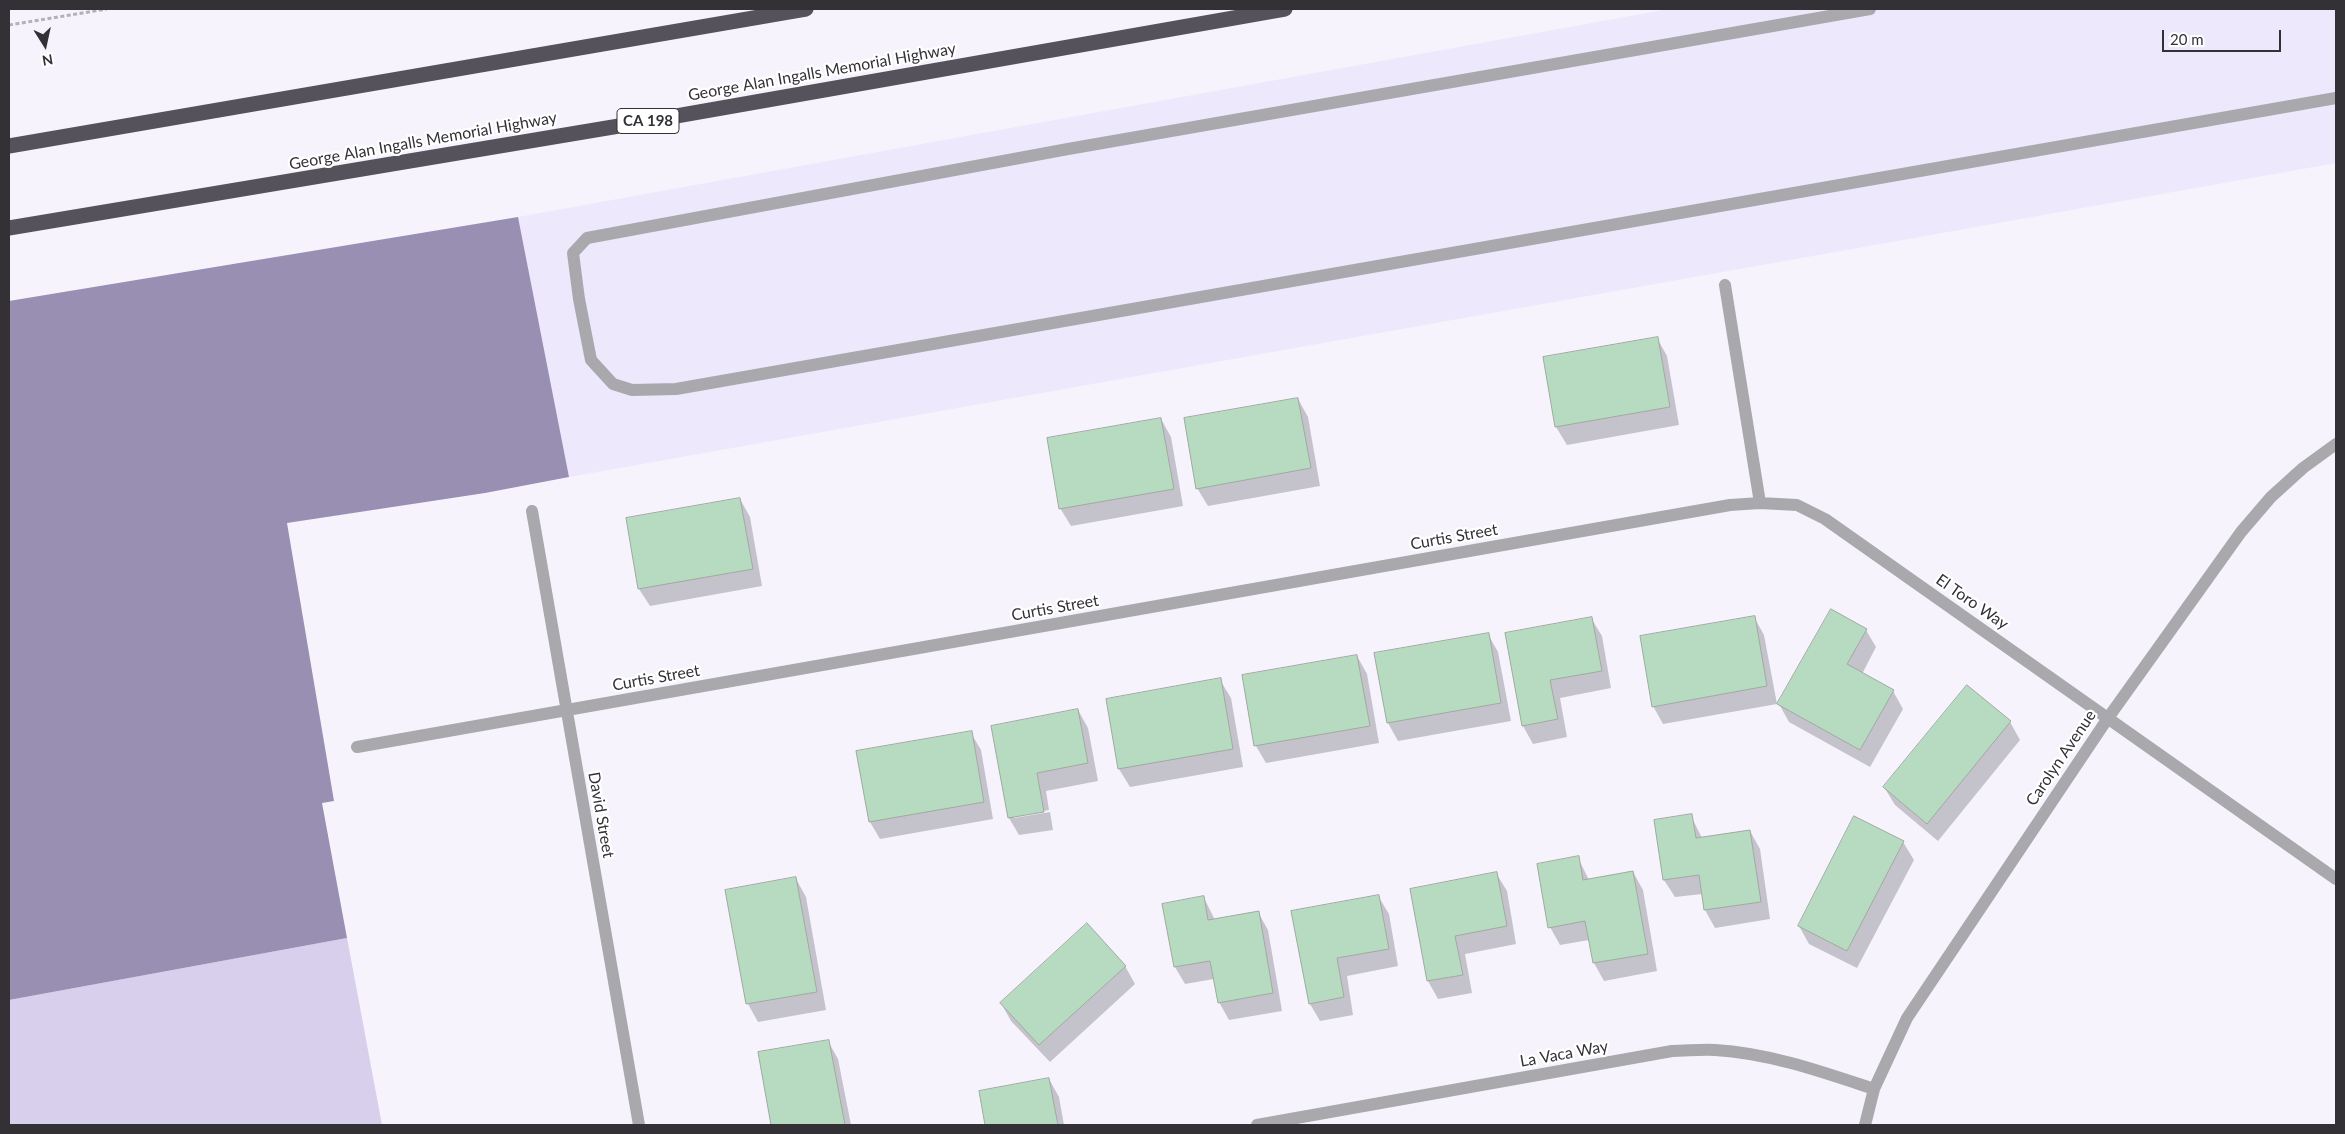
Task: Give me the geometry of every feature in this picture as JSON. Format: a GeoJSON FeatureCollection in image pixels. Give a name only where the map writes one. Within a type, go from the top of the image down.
{"type":"FeatureCollection","features":[{"type":"Feature","properties":{"kind":"highway"},"geometry":{"type":"LineString","coordinates":[[9,146],[806,9]]}},
{"type":"Feature","properties":{"kind":"highway","name":"George Alan Ingalls Memorial Highway"},"geometry":{"type":"LineString","coordinates":[[9,228],[625,125],[1285,9]]}},
{"type":"Feature","properties":{"kind":"street"},"geometry":{"type":"LineString","coordinates":[[1870,9],[1077,147],[587,238],[574,253],[579,299],[591,360],[613,384],[632,390],[676,390],[2336,98]]}},
{"type":"Feature","properties":{"kind":"street"},"geometry":{"type":"LineString","coordinates":[[1725,285],[1760,503]]}},
{"type":"Feature","properties":{"kind":"street","name":"Carolyn Avenue"},"geometry":{"type":"LineString","coordinates":[[1865,1125],[1874,1089],[1907,1018],[2108,718],[2241,532],[2271,497],[2303,468],[2336,444]]}},
{"type":"Feature","properties":{"kind":"street","name":"Curtis Street"},"geometry":{"type":"LineString","coordinates":[[356,748],[1721,507],[1760,503]]}},
{"type":"Feature","properties":{"kind":"street","name":"El Toro Way"},"geometry":{"type":"LineString","coordinates":[[1760,503],[1797,506],[1825,518],[2336,879]]}},
{"type":"Feature","properties":{"kind":"street","name":"David Street"},"geometry":{"type":"LineString","coordinates":[[532,511],[639,1125]]}},
{"type":"Feature","properties":{"kind":"street","name":"La Vaca Way"},"geometry":{"type":"LineString","coordinates":[[1257,1125],[1672,1051],[1714,1050],[1760,1057],[1817,1070],[1874,1089]]}},
{"type":"Feature","properties":{"kind":"path"},"geometry":{"type":"LineString","coordinates":[[9,25],[107,9]]}},
{"type":"Feature","properties":{"kind":"shaded area"},"geometry":{"type":"Polygon","coordinates":[[[1669,9],[2336,9],[2336,163],[569,477],[518,217],[1669,9]]]}},
{"type":"Feature","properties":{"kind":"shaded area"},"geometry":{"type":"Polygon","coordinates":[[[518,217],[569,477],[485,493],[287,523],[334,801],[322,803],[347,938],[9,1000],[9,301],[518,217]]]}},
{"type":"Feature","properties":{"kind":"shaded area"},"geometry":{"type":"Polygon","coordinates":[[[347,938],[382,1125],[9,1125],[9,1000],[347,938]]]}},
{"type":"Feature","properties":{"kind":"building"},"geometry":{"type":"Polygon","coordinates":[[[1658,337],[1670,407],[1555,427],[1543,357],[1658,337]]]}},
{"type":"Feature","properties":{"kind":"building"},"geometry":{"type":"Polygon","coordinates":[[[1298,398],[1311,468],[1196,489],[1184,418],[1298,398]]]}},
{"type":"Feature","properties":{"kind":"building"},"geometry":{"type":"Polygon","coordinates":[[[1161,418],[1174,489],[1059,509],[1047,438],[1161,418]]]}},
{"type":"Feature","properties":{"kind":"building"},"geometry":{"type":"Polygon","coordinates":[[[740,498],[753,569],[638,589],[626,518],[740,498]]]}},
{"type":"Feature","properties":{"kind":"building"},"geometry":{"type":"Polygon","coordinates":[[[1831,609],[1867,629],[1847,664],[1894,690],[1860,750],[1777,704],[1831,609]]]}},
{"type":"Feature","properties":{"kind":"building"},"geometry":{"type":"Polygon","coordinates":[[[1755,616],[1767,686],[1652,707],[1640,636],[1755,616]]]}},
{"type":"Feature","properties":{"kind":"building"},"geometry":{"type":"Polygon","coordinates":[[[1592,617],[1602,671],[1550,680],[1558,719],[1522,726],[1505,633],[1592,617]]]}},
{"type":"Feature","properties":{"kind":"building"},"geometry":{"type":"Polygon","coordinates":[[[1489,633],[1501,703],[1387,723],[1374,653],[1489,633]]]}},
{"type":"Feature","properties":{"kind":"building"},"geometry":{"type":"Polygon","coordinates":[[[1357,655],[1370,726],[1254,746],[1242,675],[1357,655]]]}},
{"type":"Feature","properties":{"kind":"building"},"geometry":{"type":"Polygon","coordinates":[[[1221,678],[1233,749],[1118,769],[1106,699],[1221,678]]]}},
{"type":"Feature","properties":{"kind":"building"},"geometry":{"type":"Polygon","coordinates":[[[1967,685],[2011,721],[1927,824],[1883,787],[1967,685]]]}},
{"type":"Feature","properties":{"kind":"building"},"geometry":{"type":"Polygon","coordinates":[[[1078,709],[1088,763],[1037,773],[1044,812],[1008,818],[991,726],[1078,709]]]}},
{"type":"Feature","properties":{"kind":"building"},"geometry":{"type":"Polygon","coordinates":[[[972,731],[984,802],[869,822],[856,751],[972,731]]]}},
{"type":"Feature","properties":{"kind":"building"},"geometry":{"type":"Polygon","coordinates":[[[1692,814],[1696,838],[1750,830],[1761,902],[1704,910],[1699,875],[1663,880],[1654,820],[1692,814]]]}},
{"type":"Feature","properties":{"kind":"building"},"geometry":{"type":"Polygon","coordinates":[[[1854,816],[1904,841],[1847,951],[1798,926],[1854,816]]]}},
{"type":"Feature","properties":{"kind":"building"},"geometry":{"type":"Polygon","coordinates":[[[1579,856],[1583,880],[1633,871],[1648,954],[1593,963],[1585,921],[1548,928],[1537,864],[1579,856]]]}},
{"type":"Feature","properties":{"kind":"building"},"geometry":{"type":"Polygon","coordinates":[[[1497,872],[1507,926],[1455,936],[1463,975],[1427,981],[1410,889],[1497,872]]]}},
{"type":"Feature","properties":{"kind":"building"},"geometry":{"type":"Polygon","coordinates":[[[796,877],[817,992],[746,1004],[725,890],[796,877]]]}},
{"type":"Feature","properties":{"kind":"building"},"geometry":{"type":"Polygon","coordinates":[[[1379,895],[1389,949],[1337,958],[1344,997],[1309,1004],[1291,911],[1379,895]]]}},
{"type":"Feature","properties":{"kind":"building"},"geometry":{"type":"Polygon","coordinates":[[[1204,896],[1208,920],[1259,911],[1273,993],[1218,1003],[1210,961],[1174,967],[1162,904],[1204,896]]]}},
{"type":"Feature","properties":{"kind":"building"},"geometry":{"type":"Polygon","coordinates":[[[1087,923],[1126,966],[1039,1045],[1000,1003],[1087,923]]]}},
{"type":"Feature","properties":{"kind":"building"},"geometry":{"type":"Polygon","coordinates":[[[829,1040],[845,1125],[771,1125],[758,1052],[829,1040]]]}},
{"type":"Feature","properties":{"kind":"building"},"geometry":{"type":"Polygon","coordinates":[[[1049,1078],[1058,1125],[985,1125],[979,1091],[1049,1078]]]}}]}
